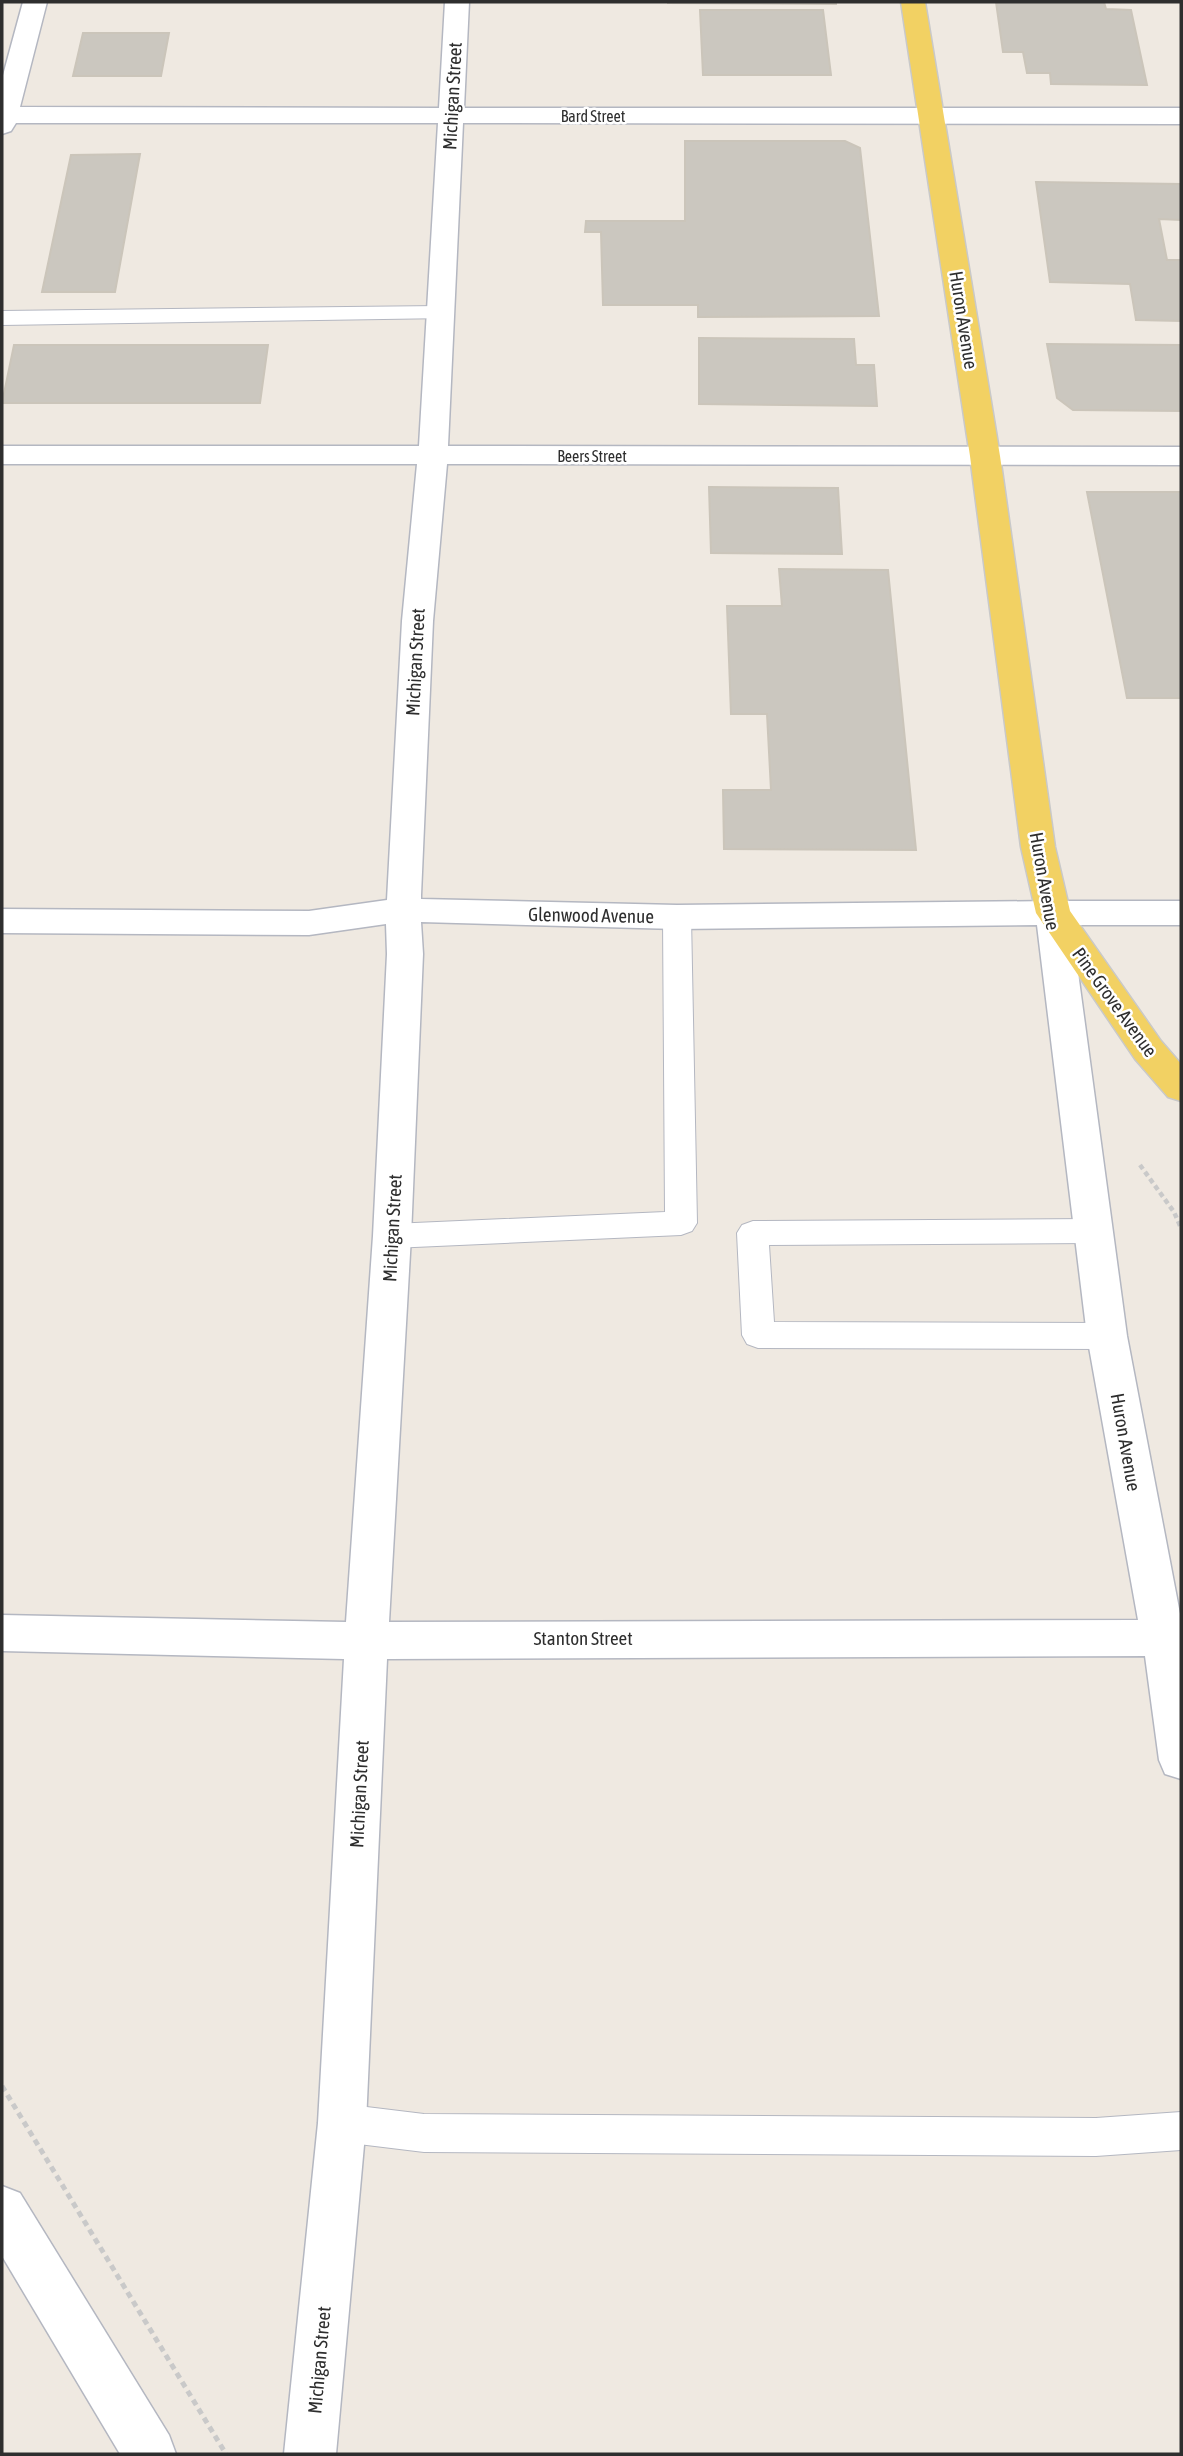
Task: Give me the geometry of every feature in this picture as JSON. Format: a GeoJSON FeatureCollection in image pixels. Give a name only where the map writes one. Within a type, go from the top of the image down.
{"type":"FeatureCollection","features":[{"type":"Feature","properties":{"kind":"main road","name":"Huron Avenue"},"geometry":{"type":"LineString","coordinates":[[912,2],[985,456],[1038,847],[1053,913]]}},
{"type":"Feature","properties":{"kind":"main road","name":"Pine Grove Avenue"},"geometry":{"type":"LineString","coordinates":[[1053,913],[1148,1050],[1181,1088]]}},
{"type":"Feature","properties":{"kind":"street"},"geometry":{"type":"LineString","coordinates":[[3,119],[35,2]]}},
{"type":"Feature","properties":{"kind":"street","name":"Michigan Street"},"geometry":{"type":"LineString","coordinates":[[310,2454],[342,2123],[367,1641],[392,1236],[405,954],[403,910],[423,526],[433,456],[457,2]]}},
{"type":"Feature","properties":{"kind":"street","name":"Bard Street"},"geometry":{"type":"LineString","coordinates":[[3,119],[1181,116]]}},
{"type":"Feature","properties":{"kind":"street","name":"Beers Street"},"geometry":{"type":"LineString","coordinates":[[2,455],[1181,456]]}},
{"type":"Feature","properties":{"kind":"street","name":"Glenwood Avenue"},"geometry":{"type":"LineString","coordinates":[[2,921],[309,923],[403,910],[677,917],[1181,913]]}},
{"type":"Feature","properties":{"kind":"street","name":"Huron Avenue"},"geometry":{"type":"LineString","coordinates":[[1053,913],[1107,1336],[1150,1576],[1164,1638],[1181,1760]]}},
{"type":"Feature","properties":{"kind":"street","name":"Stanton Street"},"geometry":{"type":"LineString","coordinates":[[2,1633],[367,1641],[444,1638],[1164,1638]]}},
{"type":"Feature","properties":{"kind":"street"},"geometry":{"type":"LineString","coordinates":[[2,2210],[149,2454]]}},
{"type":"Feature","properties":{"kind":"lane"},"geometry":{"type":"LineString","coordinates":[[2,318],[440,313]]}},
{"type":"Feature","properties":{"kind":"lane"},"geometry":{"type":"LineString","coordinates":[[392,1236],[681,1223],[677,917]]}},
{"type":"Feature","properties":{"kind":"lane"},"geometry":{"type":"LineString","coordinates":[[1092,1231],[752,1233],[758,1335],[1107,1336]]}},
{"type":"Feature","properties":{"kind":"lane"},"geometry":{"type":"LineString","coordinates":[[342,2123],[438,2133],[1096,2137],[1181,2131]]}},
{"type":"Feature","properties":{"kind":"path"},"geometry":{"type":"LineString","coordinates":[[1140,1165],[1174,1212],[1181,1228]]}},
{"type":"Feature","properties":{"kind":"path"},"geometry":{"type":"LineString","coordinates":[[2,2086],[226,2454]]}},
{"type":"Feature","properties":{"kind":"building"},"geometry":{"type":"Polygon","coordinates":[[[836,2],[836,4],[668,3],[836,2]]]}},
{"type":"Feature","properties":{"kind":"building"},"geometry":{"type":"Polygon","coordinates":[[[996,2],[1104,2],[1106,9],[1131,10],[1147,85],[1051,84],[1050,73],[1027,73],[1023,52],[1003,52],[996,2]]]}},
{"type":"Feature","properties":{"kind":"building"},"geometry":{"type":"Polygon","coordinates":[[[700,10],[823,10],[831,75],[703,75],[700,10]]]}},
{"type":"Feature","properties":{"kind":"building"},"geometry":{"type":"Polygon","coordinates":[[[83,33],[169,33],[161,76],[73,76],[83,33]]]}},
{"type":"Feature","properties":{"kind":"building"},"geometry":{"type":"Polygon","coordinates":[[[685,141],[845,141],[860,148],[879,316],[698,317],[698,305],[603,305],[601,232],[585,232],[586,221],[685,221],[685,141]]]}},
{"type":"Feature","properties":{"kind":"building"},"geometry":{"type":"Polygon","coordinates":[[[140,154],[115,292],[42,292],[71,155],[140,154]]]}},
{"type":"Feature","properties":{"kind":"building"},"geometry":{"type":"Polygon","coordinates":[[[1036,182],[1181,184],[1181,220],[1159,219],[1167,260],[1181,260],[1181,321],[1136,320],[1130,284],[1050,282],[1036,182]]]}},
{"type":"Feature","properties":{"kind":"building"},"geometry":{"type":"Polygon","coordinates":[[[699,338],[854,339],[856,365],[874,365],[877,406],[699,404],[699,338]]]}},
{"type":"Feature","properties":{"kind":"building"},"geometry":{"type":"Polygon","coordinates":[[[1047,344],[1181,345],[1181,411],[1073,410],[1057,398],[1047,344]]]}},
{"type":"Feature","properties":{"kind":"building"},"geometry":{"type":"Polygon","coordinates":[[[14,345],[268,345],[260,403],[2,403],[14,345]]]}},
{"type":"Feature","properties":{"kind":"building"},"geometry":{"type":"Polygon","coordinates":[[[709,487],[838,488],[842,554],[711,553],[709,487]]]}},
{"type":"Feature","properties":{"kind":"building"},"geometry":{"type":"Polygon","coordinates":[[[1087,492],[1181,492],[1181,698],[1127,698],[1087,492]]]}},
{"type":"Feature","properties":{"kind":"building"},"geometry":{"type":"Polygon","coordinates":[[[779,569],[888,570],[916,850],[724,849],[723,790],[771,790],[767,714],[731,714],[727,606],[782,606],[779,569]]]}}]}
